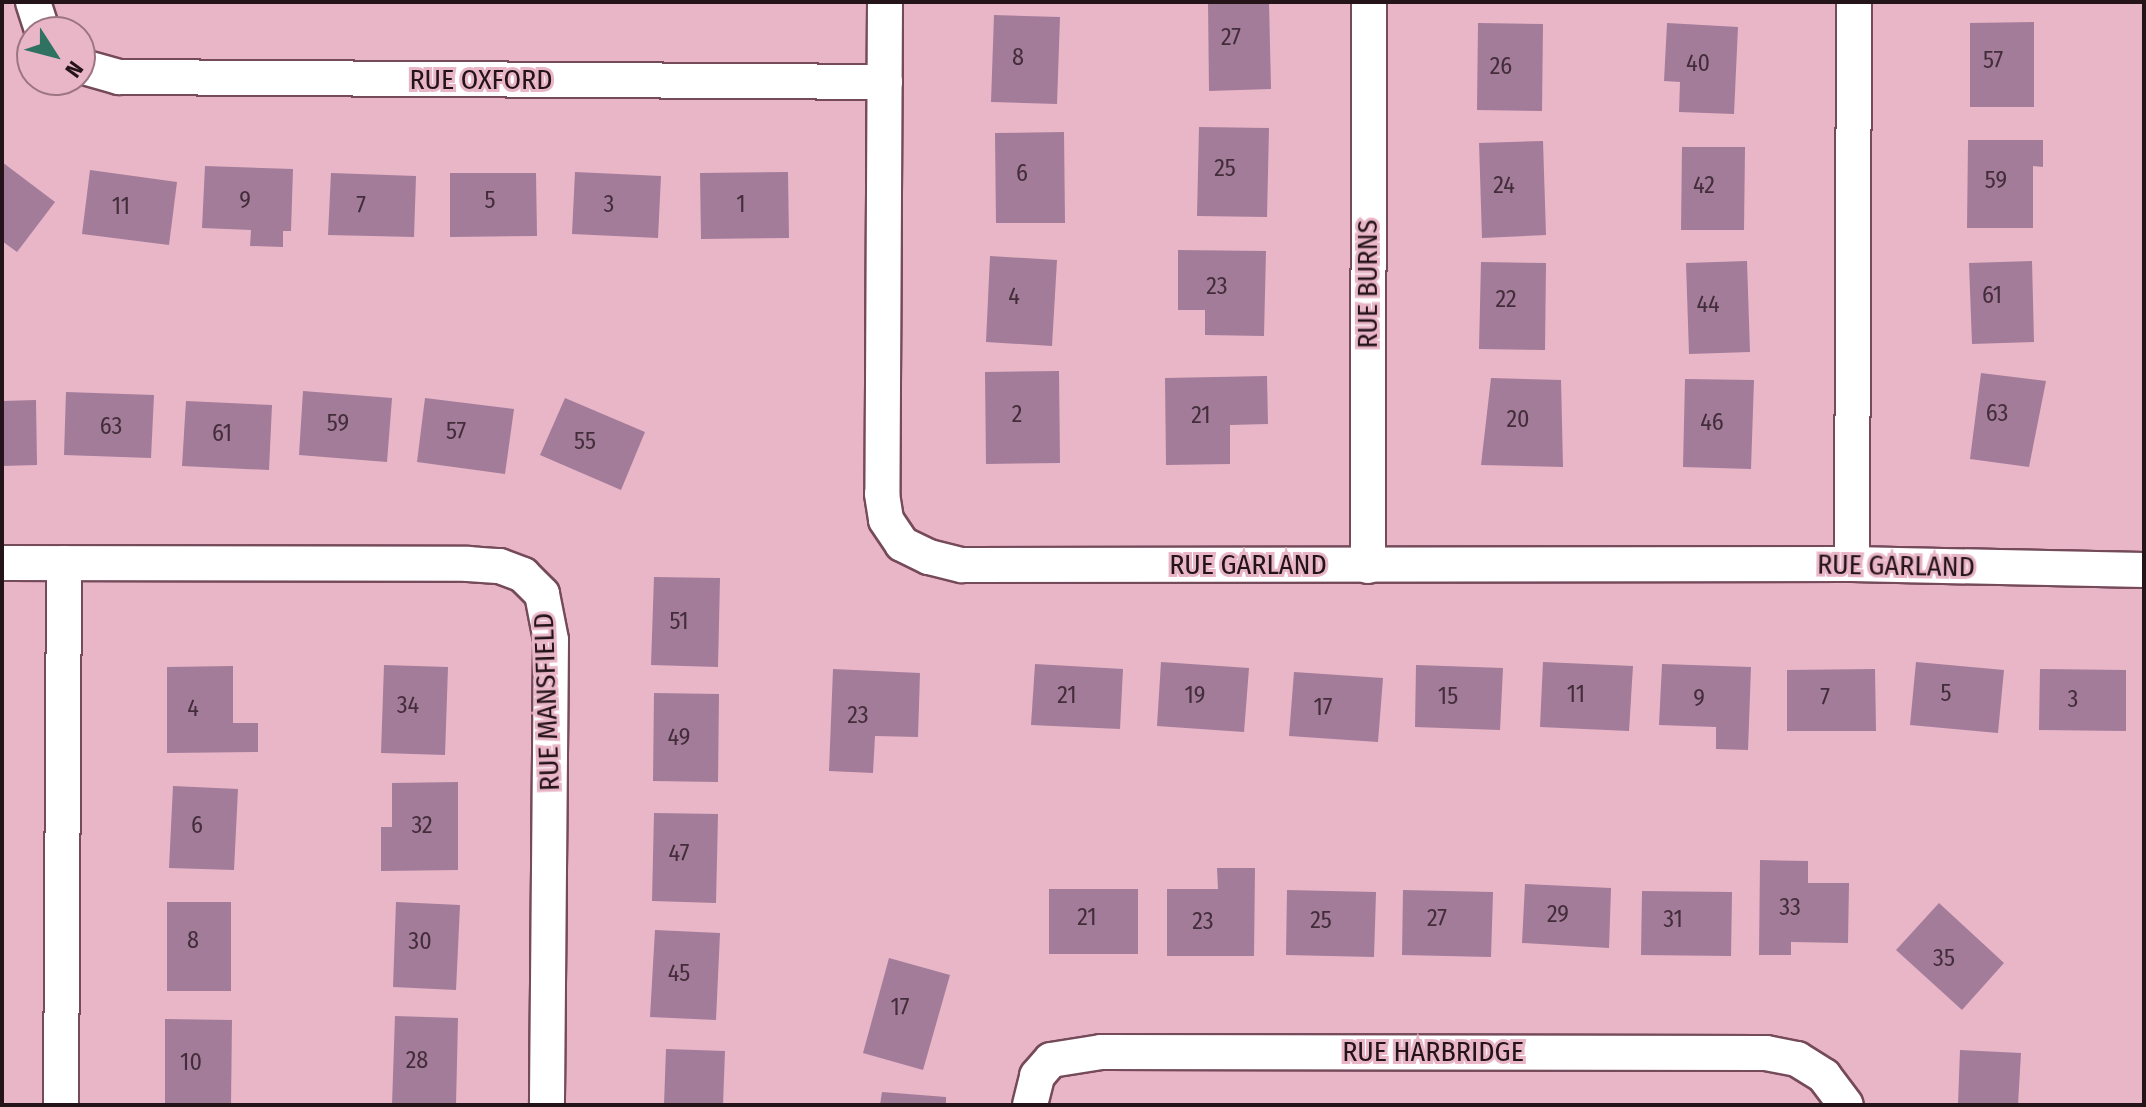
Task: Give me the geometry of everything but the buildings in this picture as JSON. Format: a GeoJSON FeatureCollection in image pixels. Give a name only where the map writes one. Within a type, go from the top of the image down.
{"type":"FeatureCollection","features":[{"type":"Feature","properties":{"kind":"street","name":"RUE GARLAND"},"geometry":{"type":"LineString","coordinates":[[885,2],[882,494],[886,520],[902,544],[962,565],[1852,564],[2144,570]]}},
{"type":"Feature","properties":{"kind":"street","name":"RUE BURNS"},"geometry":{"type":"LineString","coordinates":[[1368,566],[1369,2]]}},
{"type":"Feature","properties":{"kind":"street"},"geometry":{"type":"LineString","coordinates":[[1852,564],[1854,2]]}},
{"type":"Feature","properties":{"kind":"street","name":"RUE OXFORD"},"geometry":{"type":"LineString","coordinates":[[96,71],[119,77],[885,82]]}},
{"type":"Feature","properties":{"kind":"street","name":"RUE MANSFIELD"},"geometry":{"type":"LineString","coordinates":[[2,563],[468,564],[500,566],[523,575],[542,594],[551,640],[547,1105]]}},
{"type":"Feature","properties":{"kind":"street"},"geometry":{"type":"LineString","coordinates":[[61,1105],[64,563]]}},
{"type":"Feature","properties":{"kind":"street","name":"RUE HARBRIDGE"},"geometry":{"type":"LineString","coordinates":[[1030,1105],[1037,1076],[1051,1060],[1148,1052],[1766,1053],[1797,1059],[1824,1076],[1846,1105]]}}]}
